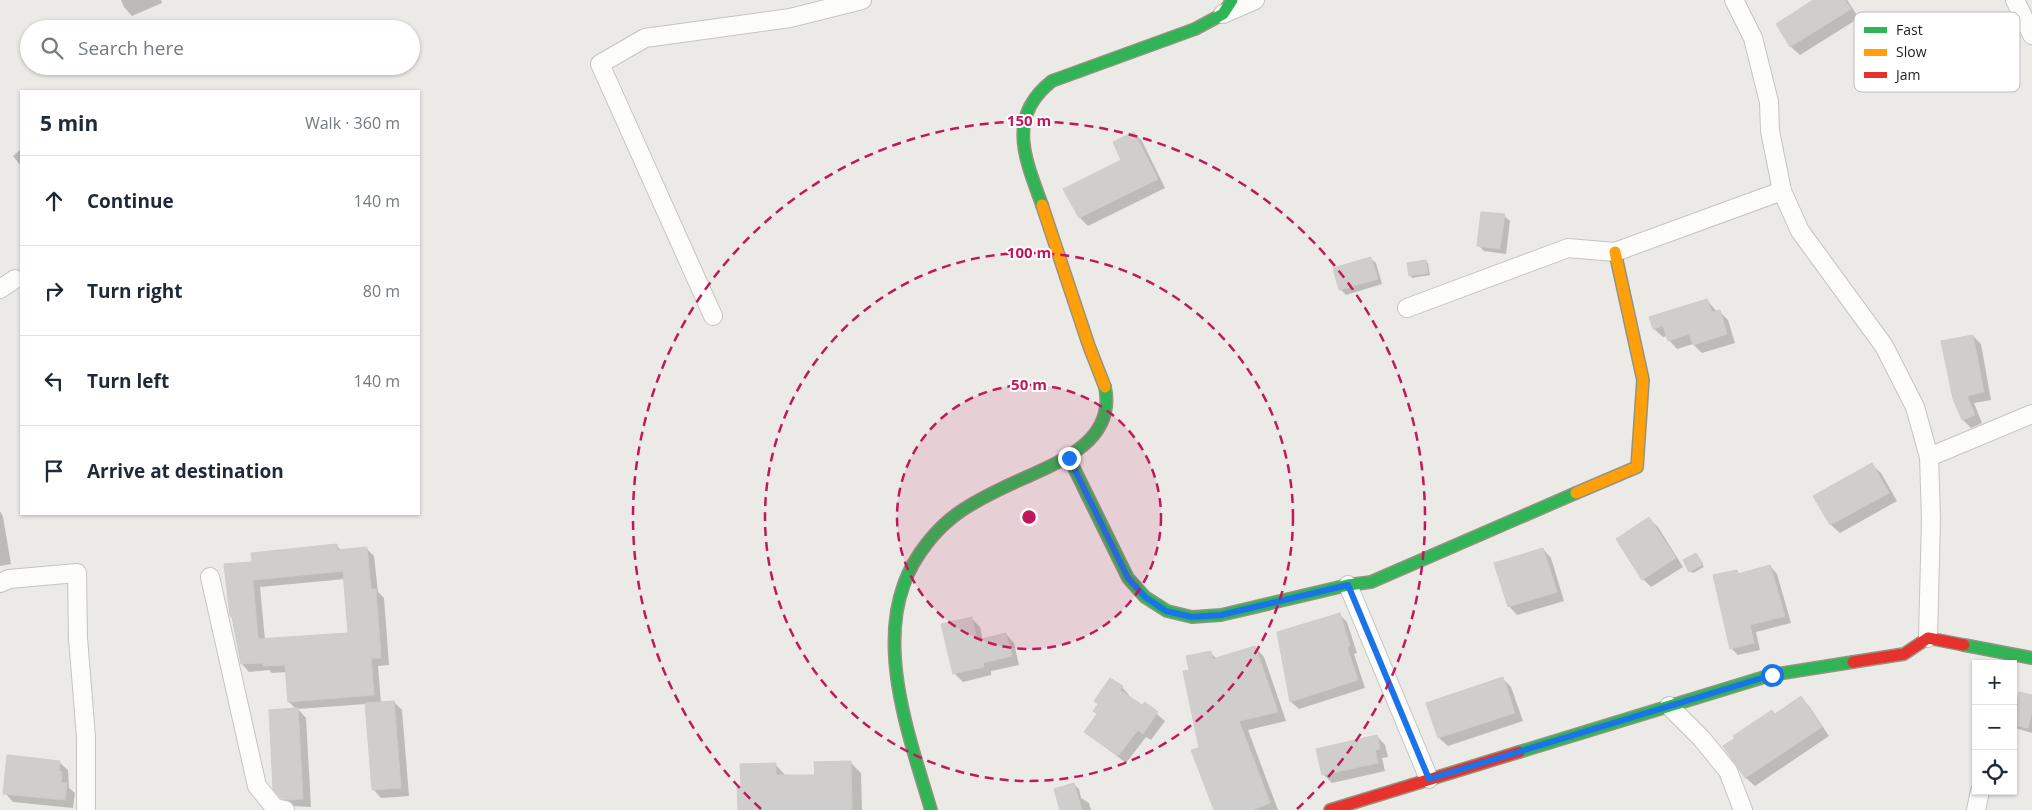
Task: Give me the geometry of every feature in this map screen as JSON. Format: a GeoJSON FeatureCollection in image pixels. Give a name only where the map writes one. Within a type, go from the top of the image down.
{"type":"FeatureCollection","features":[{"type":"Feature","properties":{"kind":"street"},"geometry":{"type":"LineString","coordinates":[[713,316],[600,64],[645,38],[790,18],[862,0]]}},
{"type":"Feature","properties":{"kind":"street"},"geometry":{"type":"LineString","coordinates":[[931,810],[911,739],[895,670],[894,622],[903,580],[925,543],[949,520],[973,503],[1069,458],[1094,436],[1106,412],[1105,383],[1090,349],[1028,163],[1023,126],[1029,104],[1052,81],[1195,29],[1227,7],[1255,0]]}},
{"type":"Feature","properties":{"kind":"street"},"geometry":{"type":"LineString","coordinates":[[1734,0],[1753,38],[1769,102],[1770,131],[1782,192],[1800,231],[1884,346],[1915,407],[1929,457],[1931,529],[1928,638]]}},
{"type":"Feature","properties":{"kind":"street"},"geometry":{"type":"LineString","coordinates":[[2015,0],[2032,35]]}},
{"type":"Feature","properties":{"kind":"street"},"geometry":{"type":"LineString","coordinates":[[1407,308],[1568,248],[1616,252],[1782,192]]}},
{"type":"Feature","properties":{"kind":"street"},"geometry":{"type":"LineString","coordinates":[[1069,458],[1128,578],[1145,597],[1166,611],[1192,617],[1221,615],[1348,585],[1371,582],[1637,467],[1643,380],[1616,252]]}},
{"type":"Feature","properties":{"kind":"street"},"geometry":{"type":"LineString","coordinates":[[0,289],[16,279]]}},
{"type":"Feature","properties":{"kind":"street"},"geometry":{"type":"LineString","coordinates":[[1929,457],[2032,414]]}},
{"type":"Feature","properties":{"kind":"street"},"geometry":{"type":"LineString","coordinates":[[0,583],[9,579],[77,573],[78,638],[86,737],[86,810]]}},
{"type":"Feature","properties":{"kind":"street"},"geometry":{"type":"LineString","coordinates":[[210,576],[257,786],[275,808],[285,810]]}},
{"type":"Feature","properties":{"kind":"street"},"geometry":{"type":"LineString","coordinates":[[1348,585],[1429,779]]}},
{"type":"Feature","properties":{"kind":"street"},"geometry":{"type":"LineString","coordinates":[[1330,810],[1772,675],[1904,654],[1928,638],[2032,658]]}},
{"type":"Feature","properties":{"kind":"street"},"geometry":{"type":"LineString","coordinates":[[1669,706],[1702,739],[1728,771],[1743,810]]}},
{"type":"Feature","properties":{"kind":"street"},"geometry":{"type":"LineString","coordinates":[[1976,810],[1979,795]]}},
{"type":"Feature","properties":{"kind":"building"},"geometry":{"type":"Polygon","coordinates":[[[1813,0],[1845,0],[1851,9],[1790,47],[1776,24],[1813,0]]]}},
{"type":"Feature","properties":{"kind":"building"},"geometry":{"type":"Polygon","coordinates":[[[1134,132],[1158,179],[1079,218],[1063,189],[1121,160],[1113,142],[1134,132]]]}},
{"type":"Feature","properties":{"kind":"building"},"geometry":{"type":"Polygon","coordinates":[[[1481,212],[1505,214],[1500,249],[1477,246],[1481,212]]]}},
{"type":"Feature","properties":{"kind":"building"},"geometry":{"type":"Polygon","coordinates":[[[1371,257],[1378,279],[1339,290],[1333,268],[1371,257]]]}},
{"type":"Feature","properties":{"kind":"building"},"geometry":{"type":"Polygon","coordinates":[[[1426,260],[1428,273],[1409,276],[1407,263],[1426,260]]]}},
{"type":"Feature","properties":{"kind":"building"},"geometry":{"type":"Polygon","coordinates":[[[1707,299],[1712,312],[1720,310],[1727,334],[1693,345],[1689,334],[1668,341],[1663,326],[1653,329],[1649,317],[1707,299]]]}},
{"type":"Feature","properties":{"kind":"building"},"geometry":{"type":"Polygon","coordinates":[[[1973,335],[1984,392],[1967,396],[1975,415],[1962,420],[1953,399],[1941,341],[1973,335]]]}},
{"type":"Feature","properties":{"kind":"building"},"geometry":{"type":"Polygon","coordinates":[[[1872,463],[1889,493],[1830,525],[1813,496],[1872,463]]]}},
{"type":"Feature","properties":{"kind":"building"},"geometry":{"type":"Polygon","coordinates":[[[1649,517],[1676,558],[1642,580],[1616,539],[1649,517]]]}},
{"type":"Feature","properties":{"kind":"building"},"geometry":{"type":"Polygon","coordinates":[[[337,544],[337,550],[367,547],[371,589],[376,589],[381,658],[371,658],[374,695],[288,702],[285,665],[241,664],[232,617],[230,616],[224,564],[252,562],[251,553],[337,544]],[[343,571],[253,580],[258,639],[348,633],[343,571]]]}},
{"type":"Feature","properties":{"kind":"building"},"geometry":{"type":"Polygon","coordinates":[[[1543,548],[1557,592],[1508,607],[1494,563],[1543,548]]]}},
{"type":"Feature","properties":{"kind":"building"},"geometry":{"type":"Polygon","coordinates":[[[1696,553],[1703,564],[1689,572],[1683,560],[1696,553]]]}},
{"type":"Feature","properties":{"kind":"building"},"geometry":{"type":"Polygon","coordinates":[[[1770,565],[1785,616],[1750,625],[1754,643],[1730,649],[1713,575],[1737,570],[1738,574],[1770,565]]]}},
{"type":"Feature","properties":{"kind":"building"},"geometry":{"type":"Polygon","coordinates":[[[1340,613],[1350,646],[1347,647],[1358,680],[1290,702],[1277,632],[1340,613]]]}},
{"type":"Feature","properties":{"kind":"building"},"geometry":{"type":"Polygon","coordinates":[[[972,617],[977,640],[1006,633],[1012,656],[983,663],[984,667],[953,674],[941,624],[972,617]]]}},
{"type":"Feature","properties":{"kind":"building"},"geometry":{"type":"Polygon","coordinates":[[[1255,646],[1278,712],[1239,721],[1270,803],[1252,810],[1214,810],[1191,750],[1199,748],[1183,671],[1189,670],[1186,656],[1211,651],[1213,659],[1255,646]]]}},
{"type":"Feature","properties":{"kind":"building"},"geometry":{"type":"Polygon","coordinates":[[[1503,677],[1515,713],[1438,738],[1426,703],[1503,677]]]}},
{"type":"Feature","properties":{"kind":"building"},"geometry":{"type":"Polygon","coordinates":[[[1110,678],[1123,686],[1120,690],[1142,705],[1145,702],[1158,712],[1143,734],[1138,730],[1118,756],[1084,732],[1097,714],[1093,711],[1098,704],[1094,701],[1110,678]]]}},
{"type":"Feature","properties":{"kind":"building"},"geometry":{"type":"Polygon","coordinates":[[[2019,692],[2032,695],[2032,712],[2028,728],[2017,726],[2019,692]]]}},
{"type":"Feature","properties":{"kind":"building"},"geometry":{"type":"Polygon","coordinates":[[[1801,696],[1822,727],[1745,778],[1723,746],[1735,738],[1733,736],[1772,710],[1775,714],[1801,696]]]}},
{"type":"Feature","properties":{"kind":"building"},"geometry":{"type":"Polygon","coordinates":[[[394,701],[401,788],[372,790],[365,703],[394,701]]]}},
{"type":"Feature","properties":{"kind":"building"},"geometry":{"type":"Polygon","coordinates":[[[298,708],[303,799],[288,800],[281,798],[273,789],[269,710],[298,708]]]}},
{"type":"Feature","properties":{"kind":"building"},"geometry":{"type":"Polygon","coordinates":[[[1377,735],[1380,749],[1375,750],[1378,763],[1322,775],[1316,749],[1377,735]]]}},
{"type":"Feature","properties":{"kind":"building"},"geometry":{"type":"Polygon","coordinates":[[[7,755],[60,761],[61,783],[67,783],[65,800],[3,794],[7,755]]]}},
{"type":"Feature","properties":{"kind":"building"},"geometry":{"type":"Polygon","coordinates":[[[851,761],[852,810],[738,810],[737,787],[741,787],[740,764],[776,763],[776,775],[815,775],[814,762],[851,761]]]}},
{"type":"Feature","properties":{"kind":"building"},"geometry":{"type":"Polygon","coordinates":[[[1074,783],[1082,810],[1060,810],[1054,789],[1074,783]]]}},
{"type":"Feature","properties":{"kind":"traffic: fast"},"geometry":{"type":"LineString","coordinates":[[1042,205],[1030,171],[1023,139],[1024,124],[1029,109],[1038,95],[1052,81],[1195,29],[1223,14],[1232,0]]}},
{"type":"Feature","properties":{"kind":"traffic: fast"},"geometry":{"type":"LineString","coordinates":[[931,810],[907,727],[900,698],[896,668],[894,639],[897,611],[908,574],[927,543],[961,511],[992,493],[1062,460],[1078,450],[1091,438],[1101,424],[1106,407],[1105,387]]}},
{"type":"Feature","properties":{"kind":"traffic: fast"},"geometry":{"type":"LineString","coordinates":[[1069,458],[1128,578],[1145,597],[1167,611],[1192,617],[1221,615],[1348,585],[1371,582],[1576,493]]}},
{"type":"Feature","properties":{"kind":"traffic: fast"},"geometry":{"type":"LineString","coordinates":[[1964,645],[2032,658]]}},
{"type":"Feature","properties":{"kind":"traffic: fast"},"geometry":{"type":"LineString","coordinates":[[1519,752],[1771,675],[1853,662]]}},
{"type":"Feature","properties":{"kind":"traffic: slow"},"geometry":{"type":"LineString","coordinates":[[1042,205],[1089,346],[1105,387]]}},
{"type":"Feature","properties":{"kind":"traffic: slow"},"geometry":{"type":"LineString","coordinates":[[1576,493],[1637,467],[1643,380],[1615,252]]}},
{"type":"Feature","properties":{"kind":"traffic: jam"},"geometry":{"type":"LineString","coordinates":[[1853,662],[1904,654],[1928,638],[1964,645]]}},
{"type":"Feature","properties":{"kind":"traffic: jam"},"geometry":{"type":"LineString","coordinates":[[1330,810],[1519,752]]}},
{"type":"Feature","properties":{"kind":"route"},"geometry":{"type":"LineString","coordinates":[[1069,458],[1128,578],[1145,597],[1166,611],[1192,617],[1221,615],[1348,585],[1429,779],[1772,675]]}}]}
